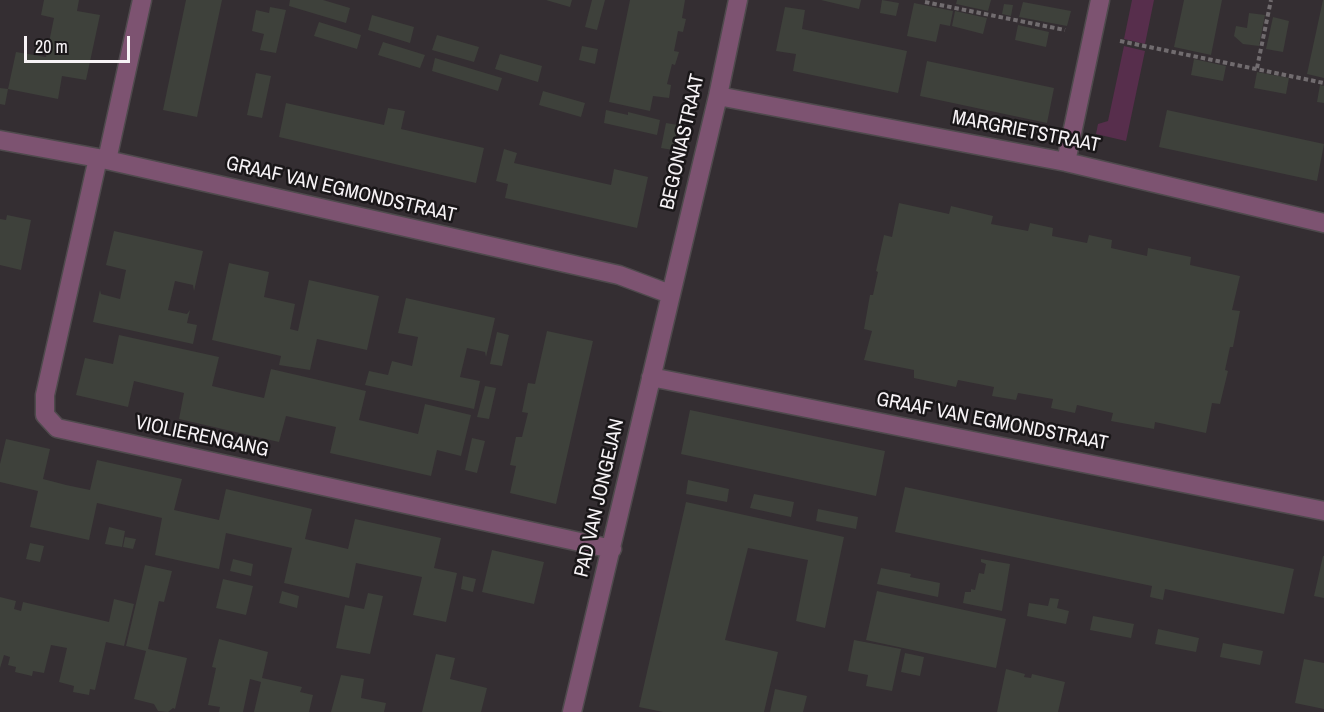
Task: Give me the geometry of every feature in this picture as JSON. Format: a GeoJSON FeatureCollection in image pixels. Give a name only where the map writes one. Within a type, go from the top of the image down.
{"type":"FeatureCollection","features":[{"type":"Feature","properties":{"kind":"street","name":"VIOLIERENGANG"},"geometry":{"type":"LineString","coordinates":[[142,0],[45,395],[45,415],[57,428],[612,549]]}},
{"type":"Feature","properties":{"kind":"street","name":"BEGONIASTRAAT"},"geometry":{"type":"LineString","coordinates":[[670,294],[718,96],[738,0]]}},
{"type":"Feature","properties":{"kind":"street"},"geometry":{"type":"LineString","coordinates":[[1066,162],[1100,0]]}},
{"type":"Feature","properties":{"kind":"street","name":"MARGRIETSTRAAT"},"geometry":{"type":"LineString","coordinates":[[718,96],[1066,162],[1324,223]]}},
{"type":"Feature","properties":{"kind":"street","name":"GRAAF VAN EGMONDSTRAAT"},"geometry":{"type":"LineString","coordinates":[[0,140],[102,159],[619,275],[670,294]]}},
{"type":"Feature","properties":{"kind":"street","name":"PAD VAN JONGEJAN"},"geometry":{"type":"LineString","coordinates":[[572,712],[670,294]]}},
{"type":"Feature","properties":{"kind":"street","name":"GRAAF VAN EGMONDSTRAAT"},"geometry":{"type":"LineString","coordinates":[[651,377],[1324,511]]}},
{"type":"Feature","properties":{"kind":"path"},"geometry":{"type":"LineString","coordinates":[[1257,68],[1271,0]]}},
{"type":"Feature","properties":{"kind":"path"},"geometry":{"type":"LineString","coordinates":[[925,2],[1324,83]]}},
{"type":"Feature","properties":{"kind":"shaded area"},"geometry":{"type":"Polygon","coordinates":[[[1132,0],[1154,0],[1145,44],[1124,39],[1132,0]]]}},
{"type":"Feature","properties":{"kind":"shaded area"},"geometry":{"type":"Polygon","coordinates":[[[1124,46],[1145,51],[1126,141],[1096,134],[1098,124],[1108,121],[1124,46]]]}},
{"type":"Feature","properties":{"kind":"building"},"geometry":{"type":"Polygon","coordinates":[[[44,0],[79,0],[77,11],[100,15],[86,80],[62,76],[58,99],[8,89],[16,52],[46,57],[54,18],[41,15],[44,0]]]}},
{"type":"Feature","properties":{"kind":"building"},"geometry":{"type":"Polygon","coordinates":[[[186,0],[222,0],[197,117],[163,110],[186,0]]]}},
{"type":"Feature","properties":{"kind":"building"},"geometry":{"type":"Polygon","coordinates":[[[290,0],[323,0],[350,8],[346,23],[289,6],[290,0]]]}},
{"type":"Feature","properties":{"kind":"building"},"geometry":{"type":"Polygon","coordinates":[[[546,0],[572,0],[570,7],[546,0]]]}},
{"type":"Feature","properties":{"kind":"building"},"geometry":{"type":"Polygon","coordinates":[[[592,0],[605,0],[597,30],[585,27],[592,0]]]}},
{"type":"Feature","properties":{"kind":"building"},"geometry":{"type":"Polygon","coordinates":[[[630,0],[685,0],[682,18],[686,19],[683,32],[678,31],[674,51],[679,52],[675,65],[672,64],[667,84],[671,85],[669,98],[653,96],[650,111],[609,102],[630,0]]]}},
{"type":"Feature","properties":{"kind":"building"},"geometry":{"type":"Polygon","coordinates":[[[821,0],[861,0],[859,9],[821,0]]]}},
{"type":"Feature","properties":{"kind":"building"},"geometry":{"type":"Polygon","coordinates":[[[882,0],[899,3],[896,16],[880,13],[882,0]]]}},
{"type":"Feature","properties":{"kind":"building"},"geometry":{"type":"Polygon","coordinates":[[[957,0],[991,0],[988,11],[956,4],[957,0]]]}},
{"type":"Feature","properties":{"kind":"building"},"geometry":{"type":"Polygon","coordinates":[[[1184,0],[1222,0],[1211,55],[1174,47],[1184,0]]]}},
{"type":"Feature","properties":{"kind":"building"},"geometry":{"type":"Polygon","coordinates":[[[1324,0],[1324,78],[1307,74],[1324,0]]]}},
{"type":"Feature","properties":{"kind":"building"},"geometry":{"type":"Polygon","coordinates":[[[1023,2],[1071,11],[1067,26],[1019,17],[1023,2]]]}},
{"type":"Feature","properties":{"kind":"building"},"geometry":{"type":"Polygon","coordinates":[[[914,3],[953,11],[950,26],[940,24],[936,42],[907,36],[914,3]]]}},
{"type":"Feature","properties":{"kind":"building"},"geometry":{"type":"Polygon","coordinates":[[[1004,4],[1013,5],[1011,16],[1002,14],[1004,4]]]}},
{"type":"Feature","properties":{"kind":"building"},"geometry":{"type":"Polygon","coordinates":[[[270,7],[286,10],[276,53],[260,50],[264,34],[252,31],[256,10],[269,13],[270,7]]]}},
{"type":"Feature","properties":{"kind":"building"},"geometry":{"type":"Polygon","coordinates":[[[785,7],[805,10],[802,29],[907,51],[898,93],[793,71],[796,54],[776,51],[785,7]]]}},
{"type":"Feature","properties":{"kind":"building"},"geometry":{"type":"Polygon","coordinates":[[[955,11],[987,18],[983,34],[952,26],[955,11]]]}},
{"type":"Feature","properties":{"kind":"building"},"geometry":{"type":"Polygon","coordinates":[[[1249,13],[1265,15],[1259,46],[1243,44],[1234,36],[1236,26],[1247,28],[1249,13]]]}},
{"type":"Feature","properties":{"kind":"building"},"geometry":{"type":"Polygon","coordinates":[[[372,15],[414,27],[410,43],[368,30],[372,15]]]}},
{"type":"Feature","properties":{"kind":"building"},"geometry":{"type":"Polygon","coordinates":[[[1273,17],[1289,21],[1283,52],[1266,49],[1273,17]]]}},
{"type":"Feature","properties":{"kind":"building"},"geometry":{"type":"Polygon","coordinates":[[[319,22],[361,35],[357,49],[314,36],[319,22]]]}},
{"type":"Feature","properties":{"kind":"building"},"geometry":{"type":"Polygon","coordinates":[[[1018,25],[1049,32],[1046,47],[1015,40],[1018,25]]]}},
{"type":"Feature","properties":{"kind":"building"},"geometry":{"type":"Polygon","coordinates":[[[437,35],[479,47],[474,62],[432,50],[437,35]]]}},
{"type":"Feature","properties":{"kind":"building"},"geometry":{"type":"Polygon","coordinates":[[[383,42],[425,55],[420,68],[378,55],[383,42]]]}},
{"type":"Feature","properties":{"kind":"building"},"geometry":{"type":"Polygon","coordinates":[[[582,46],[598,49],[595,64],[579,60],[582,46]]]}},
{"type":"Feature","properties":{"kind":"building"},"geometry":{"type":"Polygon","coordinates":[[[500,54],[542,66],[538,82],[495,69],[500,54]]]}},
{"type":"Feature","properties":{"kind":"building"},"geometry":{"type":"Polygon","coordinates":[[[435,58],[502,78],[498,91],[432,71],[435,58]]]}},
{"type":"Feature","properties":{"kind":"building"},"geometry":{"type":"Polygon","coordinates":[[[1194,59],[1226,66],[1223,81],[1191,75],[1194,59]]]}},
{"type":"Feature","properties":{"kind":"building"},"geometry":{"type":"Polygon","coordinates":[[[927,61],[1054,88],[1047,123],[920,96],[927,61]]]}},
{"type":"Feature","properties":{"kind":"building"},"geometry":{"type":"Polygon","coordinates":[[[1257,72],[1289,78],[1286,94],[1254,88],[1257,72]]]}},
{"type":"Feature","properties":{"kind":"building"},"geometry":{"type":"Polygon","coordinates":[[[256,73],[271,76],[262,118],[247,115],[256,73]]]}},
{"type":"Feature","properties":{"kind":"building"},"geometry":{"type":"Polygon","coordinates":[[[1320,85],[1324,86],[1324,103],[1317,102],[1320,85]]]}},
{"type":"Feature","properties":{"kind":"building"},"geometry":{"type":"Polygon","coordinates":[[[0,88],[8,89],[5,105],[0,104],[0,88]]]}},
{"type":"Feature","properties":{"kind":"building"},"geometry":{"type":"Polygon","coordinates":[[[543,91],[585,103],[581,117],[539,105],[543,91]]]}},
{"type":"Feature","properties":{"kind":"building"},"geometry":{"type":"Polygon","coordinates":[[[286,103],[384,125],[388,108],[405,111],[401,129],[484,148],[476,183],[279,137],[286,103]]]}},
{"type":"Feature","properties":{"kind":"building"},"geometry":{"type":"Polygon","coordinates":[[[606,110],[628,115],[628,112],[660,120],[657,135],[604,123],[606,110]]]}},
{"type":"Feature","properties":{"kind":"building"},"geometry":{"type":"Polygon","coordinates":[[[1167,110],[1324,144],[1317,181],[1159,147],[1167,110]]]}},
{"type":"Feature","properties":{"kind":"building"},"geometry":{"type":"Polygon","coordinates":[[[666,123],[678,125],[673,150],[661,148],[666,123]]]}},
{"type":"Feature","properties":{"kind":"building"},"geometry":{"type":"Polygon","coordinates":[[[504,149],[517,153],[514,163],[611,185],[614,169],[648,177],[637,228],[505,198],[508,184],[496,181],[504,149]]]}},
{"type":"Feature","properties":{"kind":"building"},"geometry":{"type":"Polygon","coordinates":[[[899,203],[949,214],[951,206],[993,216],[991,224],[1028,231],[1030,223],[1053,228],[1052,236],[1087,243],[1089,235],[1112,240],[1111,248],[1147,256],[1148,248],[1191,257],[1190,265],[1240,276],[1232,310],[1240,311],[1233,347],[1230,347],[1225,370],[1228,371],[1220,404],[1212,403],[1206,433],[1155,422],[1154,429],[1111,421],[1113,413],[1077,405],[1075,413],[1051,408],[1053,399],[1018,393],[1016,400],[992,396],[994,387],[958,380],[956,387],[914,378],[914,370],[864,360],[872,331],[864,329],[870,295],[873,295],[884,235],[892,237],[899,203]]]}},
{"type":"Feature","properties":{"kind":"building"},"geometry":{"type":"Polygon","coordinates":[[[7,215],[31,220],[21,270],[0,265],[0,219],[6,220],[7,215]]]}},
{"type":"Feature","properties":{"kind":"building"},"geometry":{"type":"Polygon","coordinates":[[[114,231],[203,251],[194,291],[193,285],[175,281],[168,310],[187,314],[190,310],[187,323],[197,325],[193,344],[93,322],[100,290],[101,294],[120,299],[126,270],[106,265],[114,231]]]}},
{"type":"Feature","properties":{"kind":"building"},"geometry":{"type":"Polygon","coordinates":[[[229,263],[269,272],[264,297],[295,304],[290,329],[298,331],[309,280],[379,296],[367,350],[317,339],[310,370],[279,365],[281,356],[212,340],[229,263]]]}},
{"type":"Feature","properties":{"kind":"building"},"geometry":{"type":"Polygon","coordinates":[[[406,298],[495,318],[486,357],[485,352],[467,348],[460,377],[480,381],[474,409],[365,385],[369,371],[388,375],[392,361],[412,366],[418,337],[398,333],[406,298]]]}},
{"type":"Feature","properties":{"kind":"building"},"geometry":{"type":"Polygon","coordinates":[[[547,331],[593,341],[556,504],[510,493],[516,466],[510,465],[516,437],[522,437],[528,413],[522,412],[528,383],[535,384],[547,331]]]}},
{"type":"Feature","properties":{"kind":"building"},"geometry":{"type":"Polygon","coordinates":[[[497,332],[509,335],[502,366],[490,364],[497,332]]]}},
{"type":"Feature","properties":{"kind":"building"},"geometry":{"type":"Polygon","coordinates":[[[119,335],[219,357],[212,386],[237,392],[264,398],[271,369],[366,391],[359,420],[418,434],[425,404],[471,415],[461,456],[437,450],[431,476],[330,453],[336,427],[286,416],[279,442],[179,419],[184,393],[134,381],[128,407],[76,395],[85,358],[113,364],[119,335]]]}},
{"type":"Feature","properties":{"kind":"building"},"geometry":{"type":"Polygon","coordinates":[[[485,386],[496,388],[489,419],[477,417],[485,386]]]}},
{"type":"Feature","properties":{"kind":"building"},"geometry":{"type":"Polygon","coordinates":[[[690,410],[885,451],[876,496],[681,454],[690,410]]]}},
{"type":"Feature","properties":{"kind":"building"},"geometry":{"type":"Polygon","coordinates":[[[472,438],[485,441],[477,473],[465,470],[472,438]]]}},
{"type":"Feature","properties":{"kind":"building"},"geometry":{"type":"Polygon","coordinates":[[[6,439],[50,449],[43,479],[66,485],[90,490],[97,460],[182,479],[174,510],[219,520],[226,489],[312,509],[305,539],[348,549],[355,519],[441,538],[434,568],[457,573],[446,622],[413,615],[422,577],[356,563],[349,598],[284,583],[292,548],[226,533],[219,569],[155,555],[162,518],[97,503],[89,540],[30,527],[38,491],[0,482],[0,464],[6,439]]]}},
{"type":"Feature","properties":{"kind":"building"},"geometry":{"type":"Polygon","coordinates":[[[688,480],[729,489],[727,502],[686,494],[688,480]]]}},
{"type":"Feature","properties":{"kind":"building"},"geometry":{"type":"Polygon","coordinates":[[[905,487],[1294,569],[1284,614],[1165,589],[1163,600],[1150,597],[1152,586],[895,532],[905,487]]]}},
{"type":"Feature","properties":{"kind":"building"},"geometry":{"type":"Polygon","coordinates":[[[754,494],[794,502],[791,517],[750,508],[754,494]]]}},
{"type":"Feature","properties":{"kind":"building"},"geometry":{"type":"Polygon","coordinates":[[[686,502],[844,537],[825,628],[796,621],[808,560],[748,548],[725,640],[778,652],[764,712],[663,712],[639,707],[686,502]]]}},
{"type":"Feature","properties":{"kind":"building"},"geometry":{"type":"Polygon","coordinates":[[[818,509],[858,517],[856,529],[816,521],[818,509]]]}},
{"type":"Feature","properties":{"kind":"building"},"geometry":{"type":"Polygon","coordinates":[[[109,527],[125,531],[122,547],[105,544],[109,527]]]}},
{"type":"Feature","properties":{"kind":"building"},"geometry":{"type":"Polygon","coordinates":[[[125,537],[136,539],[133,549],[123,547],[125,537]]]}},
{"type":"Feature","properties":{"kind":"building"},"geometry":{"type":"Polygon","coordinates":[[[30,543],[44,546],[40,562],[26,559],[30,543]]]}},
{"type":"Feature","properties":{"kind":"building"},"geometry":{"type":"Polygon","coordinates":[[[492,550],[544,562],[534,604],[482,592],[492,550]]]}},
{"type":"Feature","properties":{"kind":"building"},"geometry":{"type":"Polygon","coordinates":[[[1324,556],[1324,598],[1314,596],[1324,556]]]}},
{"type":"Feature","properties":{"kind":"building"},"geometry":{"type":"Polygon","coordinates":[[[233,559],[253,564],[251,576],[230,571],[233,559]]]}},
{"type":"Feature","properties":{"kind":"building"},"geometry":{"type":"Polygon","coordinates":[[[981,559],[1010,564],[1002,611],[963,603],[965,592],[975,590],[979,573],[984,574],[986,564],[981,562],[981,559]]]}},
{"type":"Feature","properties":{"kind":"building"},"geometry":{"type":"Polygon","coordinates":[[[145,565],[172,571],[164,602],[159,601],[148,649],[187,658],[175,709],[168,712],[158,711],[154,704],[134,699],[146,651],[126,646],[145,565]]]}},
{"type":"Feature","properties":{"kind":"building"},"geometry":{"type":"Polygon","coordinates":[[[881,568],[940,583],[938,597],[877,584],[881,568]]]}},
{"type":"Feature","properties":{"kind":"building"},"geometry":{"type":"Polygon","coordinates":[[[463,576],[476,579],[473,592],[461,589],[463,576]]]}},
{"type":"Feature","properties":{"kind":"building"},"geometry":{"type":"Polygon","coordinates":[[[223,579],[253,586],[246,615],[216,608],[223,579]]]}},
{"type":"Feature","properties":{"kind":"building"},"geometry":{"type":"Polygon","coordinates":[[[282,591],[299,596],[297,608],[279,603],[282,591]]]}},
{"type":"Feature","properties":{"kind":"building"},"geometry":{"type":"Polygon","coordinates":[[[877,591],[1006,619],[996,668],[866,640],[877,591]]]}},
{"type":"Feature","properties":{"kind":"building"},"geometry":{"type":"Polygon","coordinates":[[[368,593],[383,596],[370,654],[336,648],[345,605],[364,609],[368,593]]]}},
{"type":"Feature","properties":{"kind":"building"},"geometry":{"type":"Polygon","coordinates":[[[0,597],[16,601],[14,609],[21,611],[23,602],[109,622],[114,599],[134,604],[124,646],[106,642],[95,690],[90,689],[89,695],[73,692],[74,686],[59,682],[67,648],[51,645],[44,673],[33,671],[32,676],[15,672],[16,667],[8,665],[10,657],[4,655],[0,668],[0,597]]]}},
{"type":"Feature","properties":{"kind":"building"},"geometry":{"type":"Polygon","coordinates":[[[1050,598],[1059,599],[1057,608],[1069,611],[1066,624],[1027,616],[1029,603],[1048,606],[1050,598]]]}},
{"type":"Feature","properties":{"kind":"building"},"geometry":{"type":"Polygon","coordinates":[[[1093,616],[1134,624],[1131,638],[1090,630],[1093,616]]]}},
{"type":"Feature","properties":{"kind":"building"},"geometry":{"type":"Polygon","coordinates":[[[1158,629],[1199,638],[1196,652],[1155,644],[1158,629]]]}},
{"type":"Feature","properties":{"kind":"building"},"geometry":{"type":"Polygon","coordinates":[[[219,639],[268,652],[262,678],[302,687],[300,692],[313,695],[309,712],[254,712],[261,682],[250,679],[243,712],[219,712],[220,707],[208,705],[216,668],[212,667],[219,639]]]}},
{"type":"Feature","properties":{"kind":"building"},"geometry":{"type":"Polygon","coordinates":[[[854,640],[901,649],[892,691],[866,686],[868,675],[848,671],[854,640]]]}},
{"type":"Feature","properties":{"kind":"building"},"geometry":{"type":"Polygon","coordinates":[[[1223,643],[1263,651],[1260,665],[1220,657],[1223,643]]]}},
{"type":"Feature","properties":{"kind":"building"},"geometry":{"type":"Polygon","coordinates":[[[905,653],[924,657],[920,676],[901,672],[905,653]]]}},
{"type":"Feature","properties":{"kind":"building"},"geometry":{"type":"Polygon","coordinates":[[[436,654],[455,658],[450,679],[487,688],[481,712],[422,712],[436,654]]]}},
{"type":"Feature","properties":{"kind":"building"},"geometry":{"type":"Polygon","coordinates":[[[1304,659],[1324,663],[1324,709],[1295,703],[1304,659]]]}},
{"type":"Feature","properties":{"kind":"building"},"geometry":{"type":"Polygon","coordinates":[[[1006,669],[1025,674],[1024,677],[1031,678],[1032,674],[1065,682],[1058,712],[997,712],[1006,669]]]}},
{"type":"Feature","properties":{"kind":"building"},"geometry":{"type":"Polygon","coordinates":[[[341,675],[364,679],[361,698],[386,703],[384,712],[331,712],[341,675]]]}},
{"type":"Feature","properties":{"kind":"building"},"geometry":{"type":"Polygon","coordinates":[[[775,689],[807,696],[803,712],[770,712],[775,689]]]}}]}
